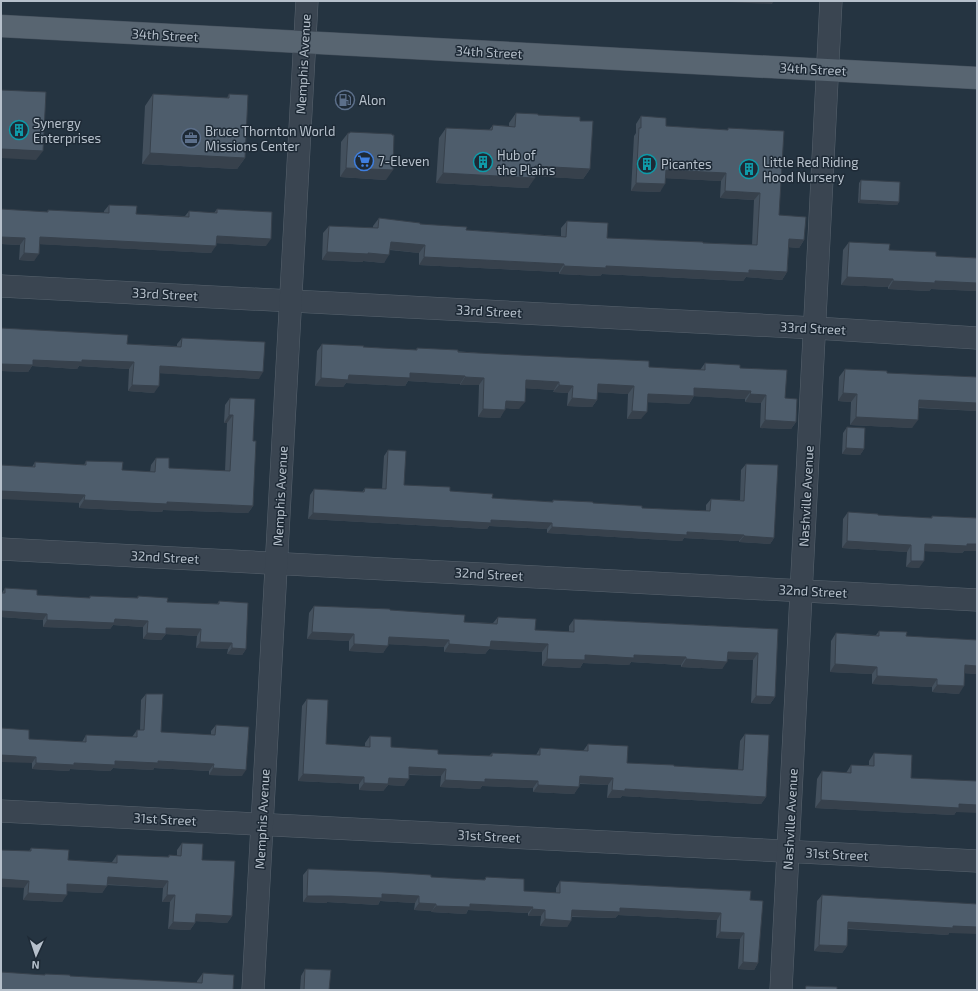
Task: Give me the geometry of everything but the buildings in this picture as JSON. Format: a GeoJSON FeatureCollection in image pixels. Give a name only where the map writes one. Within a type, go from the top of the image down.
{"type":"FeatureCollection","features":[{"type":"Feature","properties":{"kind":"main road","name":"34th Street"},"geometry":{"type":"LineString","coordinates":[[1,26],[977,78]]}},
{"type":"Feature","properties":{"kind":"street","name":"Memphis Avenue"},"geometry":{"type":"LineString","coordinates":[[253,990],[307,1]]}},
{"type":"Feature","properties":{"kind":"street","name":"Nashville Avenue"},"geometry":{"type":"LineString","coordinates":[[782,990],[831,1]]}},
{"type":"Feature","properties":{"kind":"street","name":"33rd Street"},"geometry":{"type":"LineString","coordinates":[[1,286],[815,328],[977,338]]}},
{"type":"Feature","properties":{"kind":"street","name":"32nd Street"},"geometry":{"type":"LineString","coordinates":[[1,549],[977,600]]}},
{"type":"Feature","properties":{"kind":"street","name":"31st Street"},"geometry":{"type":"LineString","coordinates":[[1,811],[977,861]]}},
{"type":"Feature","properties":{"kind":"place","name":"Alon"},"geometry":{"type":"Point","coordinates":[345,100]}},
{"type":"Feature","properties":{"kind":"place","name":"Synergy Enterprises"},"geometry":{"type":"Point","coordinates":[19,130]}},
{"type":"Feature","properties":{"kind":"place","name":"Bruce Thornton World Missions Center"},"geometry":{"type":"Point","coordinates":[191,138]}},
{"type":"Feature","properties":{"kind":"place","name":"7-Eleven"},"geometry":{"type":"Point","coordinates":[364,161]}},
{"type":"Feature","properties":{"kind":"place","name":"Hub of the Plains"},"geometry":{"type":"Point","coordinates":[483,162]}},
{"type":"Feature","properties":{"kind":"place","name":"Picantes"},"geometry":{"type":"Point","coordinates":[647,164]}},
{"type":"Feature","properties":{"kind":"place","name":"Little Red Riding Hood Nursery"},"geometry":{"type":"Point","coordinates":[749,169]}}]}
